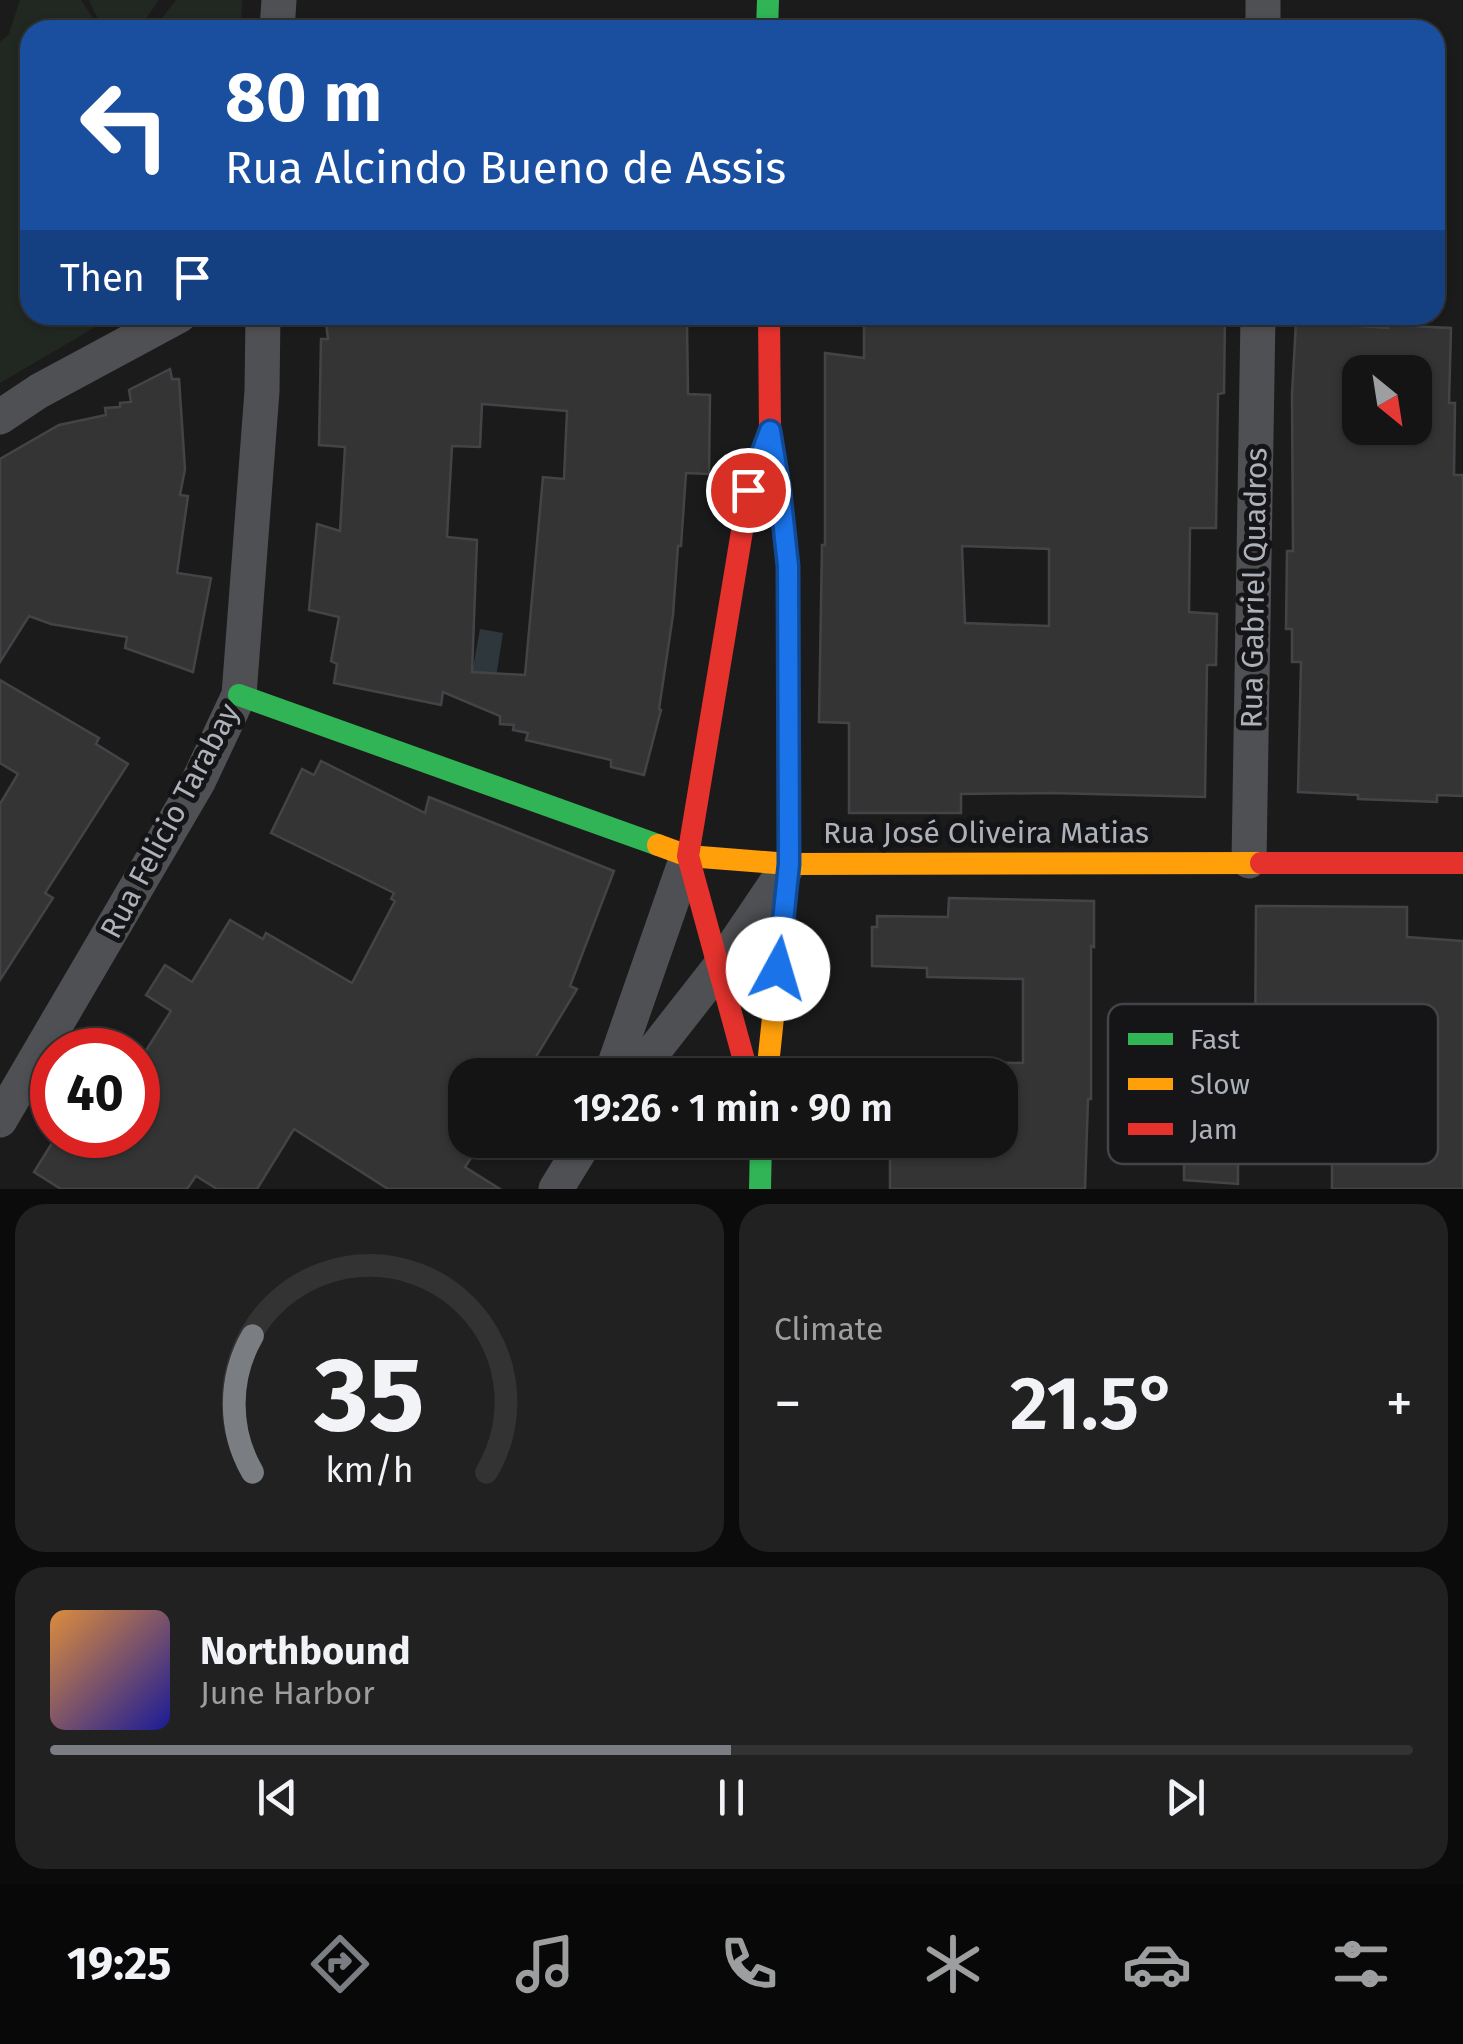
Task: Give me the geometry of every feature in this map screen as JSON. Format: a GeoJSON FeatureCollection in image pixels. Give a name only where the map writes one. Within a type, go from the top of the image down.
{"type":"FeatureCollection","features":[{"type":"Feature","properties":{"kind":"street"},"geometry":{"type":"LineString","coordinates":[[0,417],[39,391],[161,325]]}},
{"type":"Feature","properties":{"kind":"street","name":"Rua Felicio Tarabay"},"geometry":{"type":"LineString","coordinates":[[0,1120],[198,782],[238,695],[264,325]]}},
{"type":"Feature","properties":{"kind":"street"},"geometry":{"type":"LineString","coordinates":[[769,325],[770,431],[788,566],[789,864],[769,1058]]}},
{"type":"Feature","properties":{"kind":"street","name":"Rua Gabriel Quadros"},"geometry":{"type":"LineString","coordinates":[[1250,862],[1258,325]]}},
{"type":"Feature","properties":{"kind":"street"},"geometry":{"type":"LineString","coordinates":[[617,1058],[688,856],[748,490],[770,431]]}},
{"type":"Feature","properties":{"kind":"street","name":"Rua José Oliveira Matias"},"geometry":{"type":"LineString","coordinates":[[238,695],[688,856],[789,864],[1463,863]]}},
{"type":"Feature","properties":{"kind":"street"},"geometry":{"type":"LineString","coordinates":[[688,856],[743,1058]]}},
{"type":"Feature","properties":{"kind":"street"},"geometry":{"type":"LineString","coordinates":[[649,1058],[718,969],[789,864]]}},
{"type":"Feature","properties":{"kind":"street"},"geometry":{"type":"LineString","coordinates":[[556,1189],[575,1158]]}},
{"type":"Feature","properties":{"kind":"street"},"geometry":{"type":"LineString","coordinates":[[760,1189],[761,1158]]}},
{"type":"Feature","properties":{"kind":"shaded area"},"geometry":{"type":"Polygon","coordinates":[[[20,0],[81,0],[94,20],[20,20],[20,325],[99,325],[0,383],[0,42],[9,34],[20,0]]]}},
{"type":"Feature","properties":{"kind":"shaded area"},"geometry":{"type":"Polygon","coordinates":[[[89,0],[159,0],[145,20],[98,20],[89,0]]]}},
{"type":"Feature","properties":{"kind":"shaded area"},"geometry":{"type":"Polygon","coordinates":[[[176,0],[242,0],[241,20],[161,20],[176,0]]]}},
{"type":"Feature","properties":{"kind":"shaded area"},"geometry":{"type":"Polygon","coordinates":[[[480,629],[503,633],[496,678],[472,673],[480,629]]]}},
{"type":"Feature","properties":{"kind":"building"},"geometry":{"type":"Polygon","coordinates":[[[326,325],[687,325],[688,394],[710,395],[709,474],[686,473],[661,710],[644,775],[611,767],[611,760],[526,740],[528,733],[513,730],[514,725],[500,724],[500,716],[443,692],[441,705],[334,683],[337,664],[331,661],[339,617],[309,610],[317,524],[340,531],[345,447],[319,445],[321,339],[328,339],[326,325]],[[482,404],[480,447],[452,446],[447,537],[477,540],[472,672],[525,675],[543,477],[564,479],[567,411],[482,404]]]}},
{"type":"Feature","properties":{"kind":"building"},"geometry":{"type":"Polygon","coordinates":[[[864,325],[1225,325],[1224,393],[1218,394],[1216,528],[1190,528],[1189,612],[1217,614],[1216,665],[1207,665],[1205,797],[961,794],[961,813],[849,813],[849,723],[819,722],[825,545],[825,353],[864,358],[864,325]],[[962,546],[965,623],[1049,626],[1049,549],[962,546]]]}},
{"type":"Feature","properties":{"kind":"building"},"geometry":{"type":"Polygon","coordinates":[[[1296,325],[1451,328],[1449,403],[1455,403],[1454,475],[1463,475],[1463,796],[1437,795],[1437,802],[1298,792],[1301,662],[1292,662],[1292,629],[1286,629],[1287,551],[1293,551],[1296,325]]]}},
{"type":"Feature","properties":{"kind":"building"},"geometry":{"type":"Polygon","coordinates":[[[170,369],[172,379],[179,379],[185,469],[180,495],[188,496],[177,573],[211,578],[193,672],[125,648],[127,637],[51,624],[29,616],[0,662],[0,459],[59,425],[106,415],[105,408],[131,402],[129,390],[170,369]]]}},
{"type":"Feature","properties":{"kind":"building"},"geometry":{"type":"Polygon","coordinates":[[[0,680],[99,738],[96,744],[128,764],[45,893],[53,898],[0,980],[0,804],[18,774],[0,763],[0,680]]]}},
{"type":"Feature","properties":{"kind":"building"},"geometry":{"type":"Polygon","coordinates":[[[321,761],[425,813],[429,797],[614,871],[570,986],[577,989],[535,1058],[448,1058],[448,1158],[471,1158],[465,1167],[500,1189],[388,1189],[294,1129],[257,1189],[217,1189],[196,1176],[187,1189],[61,1189],[34,1172],[43,1158],[160,1158],[160,1028],[171,1011],[146,995],[165,965],[192,982],[230,920],[263,939],[266,933],[352,983],[395,901],[391,899],[394,893],[271,833],[302,769],[314,775],[321,761]]]}},
{"type":"Feature","properties":{"kind":"building"},"geometry":{"type":"Polygon","coordinates":[[[949,898],[1094,901],[1091,1099],[1085,1189],[890,1189],[890,1158],[1018,1158],[1023,979],[927,977],[927,968],[872,966],[872,927],[877,927],[877,916],[948,917],[949,898]]]}},
{"type":"Feature","properties":{"kind":"building"},"geometry":{"type":"Polygon","coordinates":[[[1256,906],[1407,907],[1407,937],[1463,941],[1463,1189],[1332,1189],[1332,1164],[1438,1164],[1438,1004],[1255,1004],[1256,906]]]}},
{"type":"Feature","properties":{"kind":"building"},"geometry":{"type":"Polygon","coordinates":[[[1184,1164],[1238,1164],[1238,1184],[1184,1180],[1184,1164]]]}},
{"type":"Feature","properties":{"kind":"traffic: fast"},"geometry":{"type":"LineString","coordinates":[[767,20],[768,0]]}},
{"type":"Feature","properties":{"kind":"traffic: fast"},"geometry":{"type":"LineString","coordinates":[[239,695],[658,845]]}},
{"type":"Feature","properties":{"kind":"traffic: fast"},"geometry":{"type":"LineString","coordinates":[[760,1189],[761,1158]]}},
{"type":"Feature","properties":{"kind":"traffic: slow"},"geometry":{"type":"LineString","coordinates":[[769,1058],[789,864],[788,595]]}},
{"type":"Feature","properties":{"kind":"traffic: slow"},"geometry":{"type":"LineString","coordinates":[[658,845],[688,856],[789,864],[1261,863]]}},
{"type":"Feature","properties":{"kind":"traffic: jam"},"geometry":{"type":"LineString","coordinates":[[769,325],[770,431],[780,491],[788,595]]}},
{"type":"Feature","properties":{"kind":"traffic: jam"},"geometry":{"type":"LineString","coordinates":[[743,1058],[688,856],[749,489],[766,443]]}},
{"type":"Feature","properties":{"kind":"traffic: jam"},"geometry":{"type":"LineString","coordinates":[[1261,863],[1463,863]]}},
{"type":"Feature","properties":{"kind":"route"},"geometry":{"type":"LineString","coordinates":[[748,490],[770,431],[788,566],[789,864],[778,969]]}}]}
